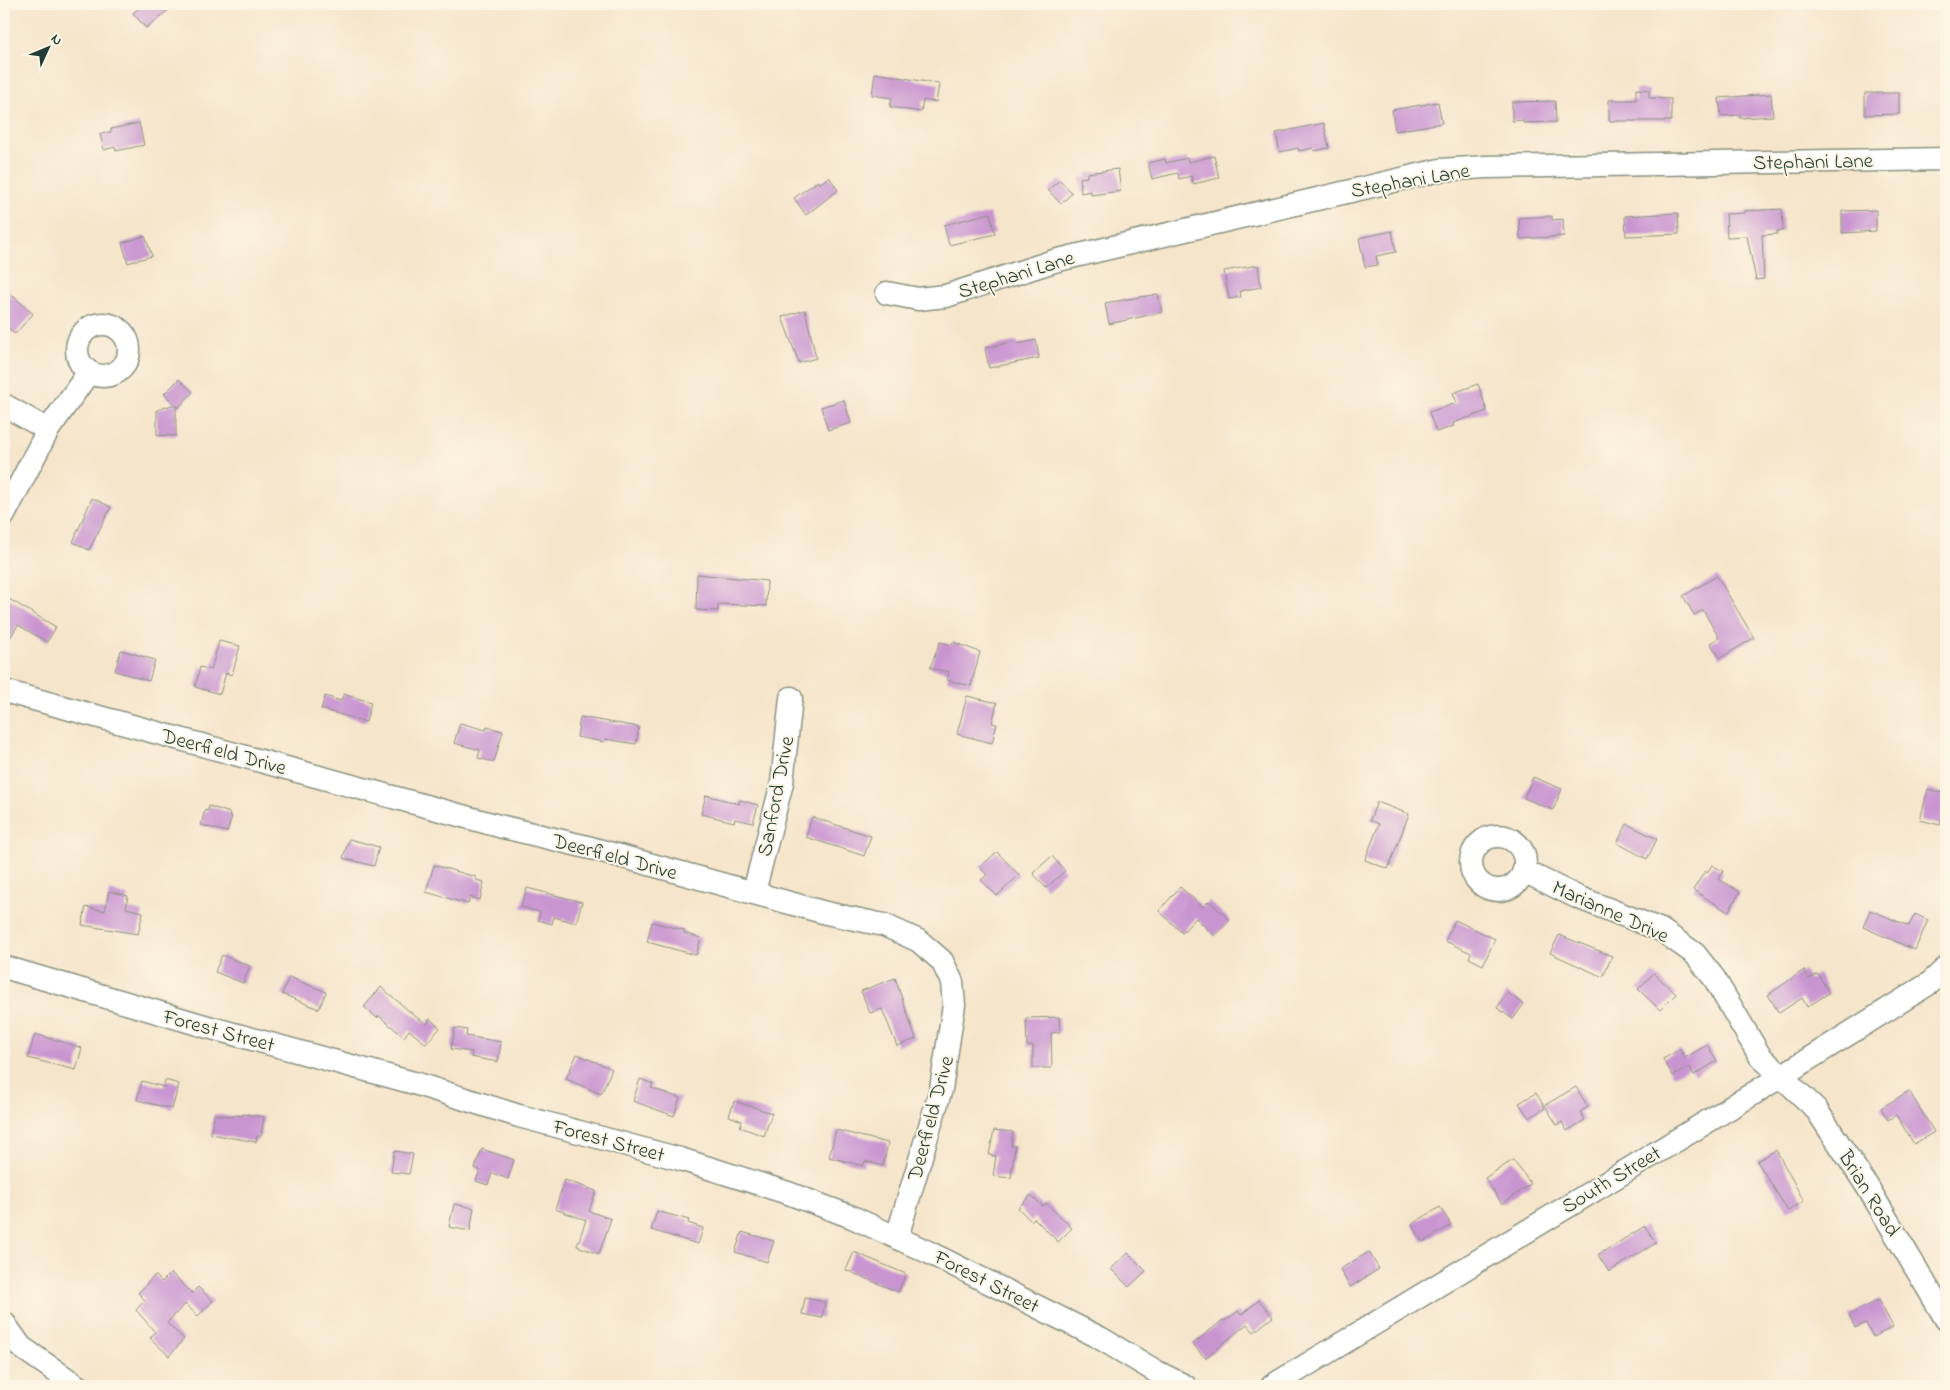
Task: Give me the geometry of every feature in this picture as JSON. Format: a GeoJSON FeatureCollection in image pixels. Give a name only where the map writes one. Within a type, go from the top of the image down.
{"type":"FeatureCollection","features":[{"type":"Feature","properties":{"kind":"street","name":"Stephani Lane"},"geometry":{"type":"LineString","coordinates":[[887,293],[918,299],[946,296],[1054,261],[1440,170],[1486,167],[1946,159]]}},
{"type":"Feature","properties":{"kind":"street"},"geometry":{"type":"LineString","coordinates":[[4,515],[48,430],[89,372]]}},
{"type":"Feature","properties":{"kind":"street"},"geometry":{"type":"LineString","coordinates":[[4,405],[48,430]]}},
{"type":"Feature","properties":{"kind":"street","name":"Deerfield Drive"},"geometry":{"type":"LineString","coordinates":[[4,691],[499,826],[896,929],[928,947],[942,961],[948,971],[952,982],[954,1005],[945,1069],[934,1116],[897,1237]]}},
{"type":"Feature","properties":{"kind":"street","name":"Sanford Drive"},"geometry":{"type":"LineString","coordinates":[[754,892],[782,781],[791,698]]}},
{"type":"Feature","properties":{"kind":"street","name":"Marianne Drive"},"geometry":{"type":"LineString","coordinates":[[1524,871],[1576,897],[1661,930],[1685,945],[1714,978],[1760,1056],[1782,1076]]}},
{"type":"Feature","properties":{"kind":"street","name":"Forest Street"},"geometry":{"type":"LineString","coordinates":[[4,966],[200,1025],[414,1083],[519,1116],[718,1170],[820,1205],[897,1237],[1100,1338],[1157,1372],[1185,1386]]}},
{"type":"Feature","properties":{"kind":"street","name":"South Street"},"geometry":{"type":"LineString","coordinates":[[1272,1386],[1782,1076],[1930,983],[1946,968]]}},
{"type":"Feature","properties":{"kind":"street","name":"Brian Road"},"geometry":{"type":"LineString","coordinates":[[1782,1076],[1816,1109],[1867,1186],[1946,1319]]}},
{"type":"Feature","properties":{"kind":"street"},"geometry":{"type":"LineString","coordinates":[[4,1323],[22,1347],[77,1386]]}},
{"type":"Feature","properties":{"kind":"building"},"geometry":{"type":"Polygon","coordinates":[[[144,4],[176,4],[146,28],[133,13],[144,4]]]}},
{"type":"Feature","properties":{"kind":"building"},"geometry":{"type":"Polygon","coordinates":[[[875,73],[939,84],[936,102],[923,100],[921,112],[890,107],[892,98],[872,95],[875,73]]]}},
{"type":"Feature","properties":{"kind":"building"},"geometry":{"type":"Polygon","coordinates":[[[1636,89],[1649,90],[1649,98],[1671,99],[1671,121],[1609,121],[1609,100],[1636,100],[1636,89]]]}},
{"type":"Feature","properties":{"kind":"building"},"geometry":{"type":"Polygon","coordinates":[[[1865,93],[1899,93],[1899,114],[1865,115],[1865,93]]]}},
{"type":"Feature","properties":{"kind":"building"},"geometry":{"type":"Polygon","coordinates":[[[1771,94],[1773,116],[1740,118],[1740,115],[1721,116],[1719,98],[1771,94]]]}},
{"type":"Feature","properties":{"kind":"building"},"geometry":{"type":"Polygon","coordinates":[[[1555,101],[1556,122],[1523,123],[1523,120],[1512,121],[1512,102],[1555,101]]]}},
{"type":"Feature","properties":{"kind":"building"},"geometry":{"type":"Polygon","coordinates":[[[1438,102],[1442,123],[1395,131],[1392,110],[1438,102]]]}},
{"type":"Feature","properties":{"kind":"building"},"geometry":{"type":"Polygon","coordinates":[[[139,123],[144,145],[116,151],[115,147],[104,150],[100,134],[111,132],[111,129],[139,123]]]}},
{"type":"Feature","properties":{"kind":"building"},"geometry":{"type":"Polygon","coordinates":[[[1324,123],[1329,148],[1314,151],[1313,148],[1299,151],[1298,148],[1280,152],[1276,133],[1324,123]]]}},
{"type":"Feature","properties":{"kind":"building"},"geometry":{"type":"Polygon","coordinates":[[[1214,156],[1219,178],[1193,184],[1191,176],[1179,179],[1178,173],[1152,179],[1148,163],[1165,159],[1166,163],[1187,158],[1188,162],[1214,156]]]}},
{"type":"Feature","properties":{"kind":"building"},"geometry":{"type":"Polygon","coordinates":[[[1118,169],[1121,191],[1091,195],[1091,191],[1081,193],[1080,178],[1087,177],[1087,173],[1118,169]]]}},
{"type":"Feature","properties":{"kind":"building"},"geometry":{"type":"Polygon","coordinates":[[[829,177],[838,190],[806,215],[794,198],[818,181],[819,184],[829,177]]]}},
{"type":"Feature","properties":{"kind":"building"},"geometry":{"type":"Polygon","coordinates":[[[1060,180],[1072,193],[1061,204],[1048,190],[1060,180]]]}},
{"type":"Feature","properties":{"kind":"building"},"geometry":{"type":"Polygon","coordinates":[[[1782,209],[1783,231],[1777,231],[1777,234],[1762,235],[1764,279],[1756,280],[1747,236],[1727,237],[1726,214],[1782,209]]]}},
{"type":"Feature","properties":{"kind":"building"},"geometry":{"type":"Polygon","coordinates":[[[1876,210],[1876,231],[1842,233],[1842,211],[1876,210]]]}},
{"type":"Feature","properties":{"kind":"building"},"geometry":{"type":"Polygon","coordinates":[[[990,213],[995,234],[949,245],[944,225],[990,213]]]}},
{"type":"Feature","properties":{"kind":"building"},"geometry":{"type":"Polygon","coordinates":[[[1678,213],[1679,234],[1626,236],[1625,216],[1678,213]]]}},
{"type":"Feature","properties":{"kind":"building"},"geometry":{"type":"Polygon","coordinates":[[[1552,216],[1552,220],[1563,219],[1564,236],[1520,239],[1519,218],[1552,216]]]}},
{"type":"Feature","properties":{"kind":"building"},"geometry":{"type":"Polygon","coordinates":[[[1392,231],[1396,252],[1376,256],[1378,265],[1365,267],[1359,238],[1392,231]]]}},
{"type":"Feature","properties":{"kind":"building"},"geometry":{"type":"Polygon","coordinates":[[[145,236],[152,256],[128,263],[122,243],[145,236]]]}},
{"type":"Feature","properties":{"kind":"building"},"geometry":{"type":"Polygon","coordinates":[[[1258,265],[1261,287],[1240,291],[1241,297],[1229,299],[1224,271],[1258,265]]]}},
{"type":"Feature","properties":{"kind":"building"},"geometry":{"type":"Polygon","coordinates":[[[4,288],[33,314],[15,334],[4,324],[4,288]]]}},
{"type":"Feature","properties":{"kind":"building"},"geometry":{"type":"Polygon","coordinates":[[[1158,294],[1162,312],[1109,324],[1105,303],[1158,294]]]}},
{"type":"Feature","properties":{"kind":"building"},"geometry":{"type":"Polygon","coordinates":[[[805,310],[816,358],[799,363],[782,317],[805,310]]]}},
{"type":"Feature","properties":{"kind":"building"},"geometry":{"type":"Polygon","coordinates":[[[1036,340],[1039,358],[989,368],[985,348],[1017,341],[1018,344],[1036,340]]]}},
{"type":"Feature","properties":{"kind":"building"},"geometry":{"type":"Polygon","coordinates":[[[179,379],[193,392],[178,408],[176,405],[176,436],[157,435],[157,410],[175,404],[164,394],[179,379]]]}},
{"type":"Feature","properties":{"kind":"building"},"geometry":{"type":"Polygon","coordinates":[[[1478,384],[1487,411],[1453,423],[1454,426],[1436,432],[1429,412],[1457,403],[1453,393],[1478,384]]]}},
{"type":"Feature","properties":{"kind":"building"},"geometry":{"type":"Polygon","coordinates":[[[844,400],[851,423],[828,430],[821,407],[844,400]]]}},
{"type":"Feature","properties":{"kind":"building"},"geometry":{"type":"Polygon","coordinates":[[[92,498],[111,507],[89,550],[73,542],[92,498]]]}},
{"type":"Feature","properties":{"kind":"building"},"geometry":{"type":"Polygon","coordinates":[[[697,574],[767,581],[766,606],[718,604],[718,611],[696,610],[697,574]]]}},
{"type":"Feature","properties":{"kind":"building"},"geometry":{"type":"Polygon","coordinates":[[[1717,576],[1754,638],[1720,658],[1710,643],[1719,638],[1703,610],[1694,615],[1683,596],[1717,576]]]}},
{"type":"Feature","properties":{"kind":"building"},"geometry":{"type":"Polygon","coordinates":[[[9,599],[56,627],[47,642],[18,625],[4,648],[4,608],[9,599]]]}},
{"type":"Feature","properties":{"kind":"building"},"geometry":{"type":"Polygon","coordinates":[[[219,641],[240,646],[232,675],[226,673],[220,694],[195,687],[200,667],[211,670],[219,641]]]}},
{"type":"Feature","properties":{"kind":"building"},"geometry":{"type":"Polygon","coordinates":[[[940,642],[952,645],[953,642],[980,652],[971,686],[947,680],[949,672],[930,668],[940,642]]]}},
{"type":"Feature","properties":{"kind":"building"},"geometry":{"type":"Polygon","coordinates":[[[121,650],[155,660],[149,681],[115,671],[121,650]]]}},
{"type":"Feature","properties":{"kind":"building"},"geometry":{"type":"Polygon","coordinates":[[[343,694],[371,702],[366,722],[321,709],[325,696],[341,701],[343,694]]]}},
{"type":"Feature","properties":{"kind":"building"},"geometry":{"type":"Polygon","coordinates":[[[967,696],[997,703],[992,723],[997,724],[992,743],[957,734],[967,696]]]}},
{"type":"Feature","properties":{"kind":"building"},"geometry":{"type":"Polygon","coordinates":[[[580,717],[639,727],[636,744],[605,739],[604,742],[577,737],[580,717]]]}},
{"type":"Feature","properties":{"kind":"building"},"geometry":{"type":"Polygon","coordinates":[[[460,723],[486,730],[487,727],[503,731],[494,762],[478,758],[480,750],[454,743],[460,723]]]}},
{"type":"Feature","properties":{"kind":"building"},"geometry":{"type":"Polygon","coordinates":[[[1533,777],[1562,789],[1553,810],[1524,798],[1533,777]]]}},
{"type":"Feature","properties":{"kind":"building"},"geometry":{"type":"Polygon","coordinates":[[[1928,789],[1946,794],[1940,825],[1920,820],[1928,789]]]}},
{"type":"Feature","properties":{"kind":"building"},"geometry":{"type":"Polygon","coordinates":[[[706,795],[739,804],[740,800],[758,805],[753,823],[735,819],[734,822],[701,814],[706,795]]]}},
{"type":"Feature","properties":{"kind":"building"},"geometry":{"type":"Polygon","coordinates":[[[1377,802],[1409,814],[1388,869],[1365,860],[1379,824],[1370,820],[1377,802]]]}},
{"type":"Feature","properties":{"kind":"building"},"geometry":{"type":"Polygon","coordinates":[[[209,806],[230,813],[229,816],[232,816],[227,832],[201,825],[205,810],[208,811],[209,806]]]}},
{"type":"Feature","properties":{"kind":"building"},"geometry":{"type":"Polygon","coordinates":[[[812,817],[871,836],[864,856],[806,837],[812,817]]]}},
{"type":"Feature","properties":{"kind":"building"},"geometry":{"type":"Polygon","coordinates":[[[1627,824],[1657,839],[1647,859],[1617,843],[1627,824]]]}},
{"type":"Feature","properties":{"kind":"building"},"geometry":{"type":"Polygon","coordinates":[[[349,839],[379,847],[374,866],[343,858],[349,839]]]}},
{"type":"Feature","properties":{"kind":"building"},"geometry":{"type":"Polygon","coordinates":[[[997,852],[1019,875],[997,896],[981,880],[987,875],[980,867],[997,852]]]}},
{"type":"Feature","properties":{"kind":"building"},"geometry":{"type":"Polygon","coordinates":[[[1052,856],[1065,871],[1046,888],[1033,873],[1052,856]]]}},
{"type":"Feature","properties":{"kind":"building"},"geometry":{"type":"Polygon","coordinates":[[[434,865],[476,877],[476,880],[484,882],[480,900],[470,897],[468,904],[426,892],[434,865]]]}},
{"type":"Feature","properties":{"kind":"building"},"geometry":{"type":"Polygon","coordinates":[[[1712,865],[1723,871],[1719,879],[1740,892],[1728,912],[1693,890],[1705,871],[1707,873],[1712,865]]]}},
{"type":"Feature","properties":{"kind":"building"},"geometry":{"type":"Polygon","coordinates":[[[1180,887],[1203,907],[1209,901],[1230,920],[1215,936],[1196,918],[1182,933],[1159,911],[1180,887]]]}},
{"type":"Feature","properties":{"kind":"building"},"geometry":{"type":"Polygon","coordinates":[[[527,888],[582,902],[576,923],[554,917],[552,924],[538,920],[540,912],[521,907],[527,888]]]}},
{"type":"Feature","properties":{"kind":"building"},"geometry":{"type":"Polygon","coordinates":[[[109,891],[128,896],[126,908],[143,912],[138,934],[82,925],[86,907],[105,911],[109,891]]]}},
{"type":"Feature","properties":{"kind":"building"},"geometry":{"type":"Polygon","coordinates":[[[1870,910],[1909,926],[1915,914],[1928,920],[1915,950],[1863,927],[1870,910]]]}},
{"type":"Feature","properties":{"kind":"building"},"geometry":{"type":"Polygon","coordinates":[[[1455,920],[1495,939],[1483,965],[1469,958],[1471,953],[1445,941],[1455,920]]]}},
{"type":"Feature","properties":{"kind":"building"},"geometry":{"type":"Polygon","coordinates":[[[652,922],[684,930],[684,933],[701,938],[696,955],[647,942],[652,922]]]}},
{"type":"Feature","properties":{"kind":"building"},"geometry":{"type":"Polygon","coordinates":[[[1559,935],[1612,956],[1603,977],[1550,953],[1559,935]]]}},
{"type":"Feature","properties":{"kind":"building"},"geometry":{"type":"Polygon","coordinates":[[[222,955],[250,966],[243,983],[215,972],[222,955]]]}},
{"type":"Feature","properties":{"kind":"building"},"geometry":{"type":"Polygon","coordinates":[[[1804,970],[1809,979],[1818,974],[1829,993],[1807,1007],[1802,998],[1779,1013],[1768,995],[1804,970]]]}},
{"type":"Feature","properties":{"kind":"building"},"geometry":{"type":"Polygon","coordinates":[[[1654,973],[1676,994],[1660,1010],[1638,989],[1654,973]]]}},
{"type":"Feature","properties":{"kind":"building"},"geometry":{"type":"Polygon","coordinates":[[[289,977],[326,992],[319,1009],[282,994],[289,977]]]}},
{"type":"Feature","properties":{"kind":"building"},"geometry":{"type":"Polygon","coordinates":[[[895,978],[916,1039],[897,1046],[882,1009],[870,1013],[861,991],[895,978]]]}},
{"type":"Feature","properties":{"kind":"building"},"geometry":{"type":"Polygon","coordinates":[[[381,987],[415,1016],[427,1024],[430,1019],[440,1028],[426,1044],[409,1030],[404,1037],[379,1016],[377,1018],[364,1007],[381,987]]]}},
{"type":"Feature","properties":{"kind":"building"},"geometry":{"type":"Polygon","coordinates":[[[1507,993],[1524,1004],[1513,1019],[1497,1008],[1507,993]]]}},
{"type":"Feature","properties":{"kind":"building"},"geometry":{"type":"Polygon","coordinates":[[[1059,1017],[1060,1032],[1051,1033],[1052,1068],[1033,1068],[1033,1046],[1027,1046],[1026,1018],[1059,1017]]]}},
{"type":"Feature","properties":{"kind":"building"},"geometry":{"type":"Polygon","coordinates":[[[455,1028],[467,1030],[466,1036],[501,1042],[498,1062],[471,1057],[472,1052],[451,1049],[455,1028]]]}},
{"type":"Feature","properties":{"kind":"building"},"geometry":{"type":"Polygon","coordinates":[[[35,1034],[82,1048],[76,1070],[28,1058],[35,1034]]]}},
{"type":"Feature","properties":{"kind":"building"},"geometry":{"type":"Polygon","coordinates":[[[1707,1045],[1717,1061],[1694,1075],[1690,1067],[1673,1076],[1663,1059],[1680,1049],[1685,1058],[1707,1045]]]}},
{"type":"Feature","properties":{"kind":"building"},"geometry":{"type":"Polygon","coordinates":[[[577,1054],[612,1069],[601,1094],[566,1079],[577,1054]]]}},
{"type":"Feature","properties":{"kind":"building"},"geometry":{"type":"Polygon","coordinates":[[[640,1079],[653,1084],[651,1088],[680,1098],[674,1116],[633,1101],[640,1079]]]}},
{"type":"Feature","properties":{"kind":"building"},"geometry":{"type":"Polygon","coordinates":[[[165,1080],[179,1084],[172,1109],[137,1100],[142,1081],[164,1087],[165,1080]]]}},
{"type":"Feature","properties":{"kind":"building"},"geometry":{"type":"Polygon","coordinates":[[[1576,1087],[1588,1107],[1580,1112],[1585,1120],[1567,1131],[1562,1122],[1557,1125],[1545,1105],[1576,1087]]]}},
{"type":"Feature","properties":{"kind":"building"},"geometry":{"type":"Polygon","coordinates":[[[1909,1091],[1934,1132],[1914,1144],[1896,1115],[1888,1120],[1881,1108],[1909,1091]]]}},
{"type":"Feature","properties":{"kind":"building"},"geometry":{"type":"Polygon","coordinates":[[[1536,1093],[1545,1108],[1529,1118],[1519,1103],[1536,1093]]]}},
{"type":"Feature","properties":{"kind":"building"},"geometry":{"type":"Polygon","coordinates":[[[734,1101],[772,1113],[764,1136],[740,1127],[742,1121],[729,1116],[734,1101]]]}},
{"type":"Feature","properties":{"kind":"building"},"geometry":{"type":"Polygon","coordinates":[[[214,1114],[234,1117],[235,1115],[243,1116],[243,1114],[264,1117],[261,1136],[257,1136],[256,1142],[211,1134],[214,1114]]]}},
{"type":"Feature","properties":{"kind":"building"},"geometry":{"type":"Polygon","coordinates":[[[836,1130],[888,1143],[883,1166],[865,1161],[863,1166],[829,1157],[836,1130]]]}},
{"type":"Feature","properties":{"kind":"building"},"geometry":{"type":"Polygon","coordinates":[[[994,1130],[1013,1132],[1011,1146],[1015,1146],[1011,1178],[993,1176],[996,1156],[989,1155],[994,1130]]]}},
{"type":"Feature","properties":{"kind":"building"},"geometry":{"type":"Polygon","coordinates":[[[482,1149],[514,1160],[508,1179],[492,1173],[488,1185],[476,1181],[480,1170],[475,1168],[482,1149]]]}},
{"type":"Feature","properties":{"kind":"building"},"geometry":{"type":"Polygon","coordinates":[[[1776,1150],[1804,1201],[1788,1211],[1757,1161],[1776,1150]]]}},
{"type":"Feature","properties":{"kind":"building"},"geometry":{"type":"Polygon","coordinates":[[[394,1151],[413,1154],[409,1174],[391,1172],[394,1151]]]}},
{"type":"Feature","properties":{"kind":"building"},"geometry":{"type":"Polygon","coordinates":[[[1513,1160],[1531,1184],[1502,1204],[1485,1178],[1513,1160]]]}},
{"type":"Feature","properties":{"kind":"building"},"geometry":{"type":"Polygon","coordinates":[[[565,1180],[596,1191],[589,1211],[611,1219],[599,1254],[577,1246],[586,1220],[555,1209],[565,1180]]]}},
{"type":"Feature","properties":{"kind":"building"},"geometry":{"type":"Polygon","coordinates":[[[1031,1195],[1043,1206],[1046,1203],[1072,1228],[1058,1242],[1034,1218],[1031,1221],[1018,1208],[1031,1195]]]}},
{"type":"Feature","properties":{"kind":"building"},"geometry":{"type":"Polygon","coordinates":[[[454,1204],[474,1208],[470,1231],[449,1227],[454,1204]]]}},
{"type":"Feature","properties":{"kind":"building"},"geometry":{"type":"Polygon","coordinates":[[[1440,1207],[1451,1225],[1423,1242],[1412,1224],[1440,1207]]]}},
{"type":"Feature","properties":{"kind":"building"},"geometry":{"type":"Polygon","coordinates":[[[657,1211],[689,1220],[688,1223],[703,1228],[698,1244],[651,1230],[657,1211]]]}},
{"type":"Feature","properties":{"kind":"building"},"geometry":{"type":"Polygon","coordinates":[[[1645,1226],[1656,1243],[1609,1272],[1598,1255],[1645,1226]]]}},
{"type":"Feature","properties":{"kind":"building"},"geometry":{"type":"Polygon","coordinates":[[[742,1232],[774,1241],[767,1262],[735,1252],[742,1232]]]}},
{"type":"Feature","properties":{"kind":"building"},"geometry":{"type":"Polygon","coordinates":[[[854,1252],[906,1274],[898,1292],[846,1270],[854,1252]]]}},
{"type":"Feature","properties":{"kind":"building"},"geometry":{"type":"Polygon","coordinates":[[[1369,1252],[1379,1269],[1350,1287],[1340,1269],[1369,1252]]]}},
{"type":"Feature","properties":{"kind":"building"},"geometry":{"type":"Polygon","coordinates":[[[1128,1253],[1146,1271],[1129,1287],[1111,1269],[1128,1253]]]}},
{"type":"Feature","properties":{"kind":"building"},"geometry":{"type":"Polygon","coordinates":[[[171,1273],[192,1293],[198,1287],[213,1301],[198,1316],[185,1304],[167,1323],[184,1339],[169,1356],[150,1338],[155,1332],[136,1310],[145,1300],[138,1293],[155,1275],[162,1282],[171,1273]]]}},
{"type":"Feature","properties":{"kind":"building"},"geometry":{"type":"Polygon","coordinates":[[[805,1298],[825,1302],[822,1318],[802,1314],[805,1298]]]}},
{"type":"Feature","properties":{"kind":"building"},"geometry":{"type":"Polygon","coordinates":[[[1259,1300],[1273,1317],[1254,1332],[1247,1324],[1205,1358],[1193,1344],[1223,1320],[1225,1321],[1238,1311],[1241,1315],[1259,1300]]]}},
{"type":"Feature","properties":{"kind":"building"},"geometry":{"type":"Polygon","coordinates":[[[1879,1300],[1893,1327],[1873,1337],[1866,1323],[1855,1328],[1849,1315],[1879,1300]]]}}]}
